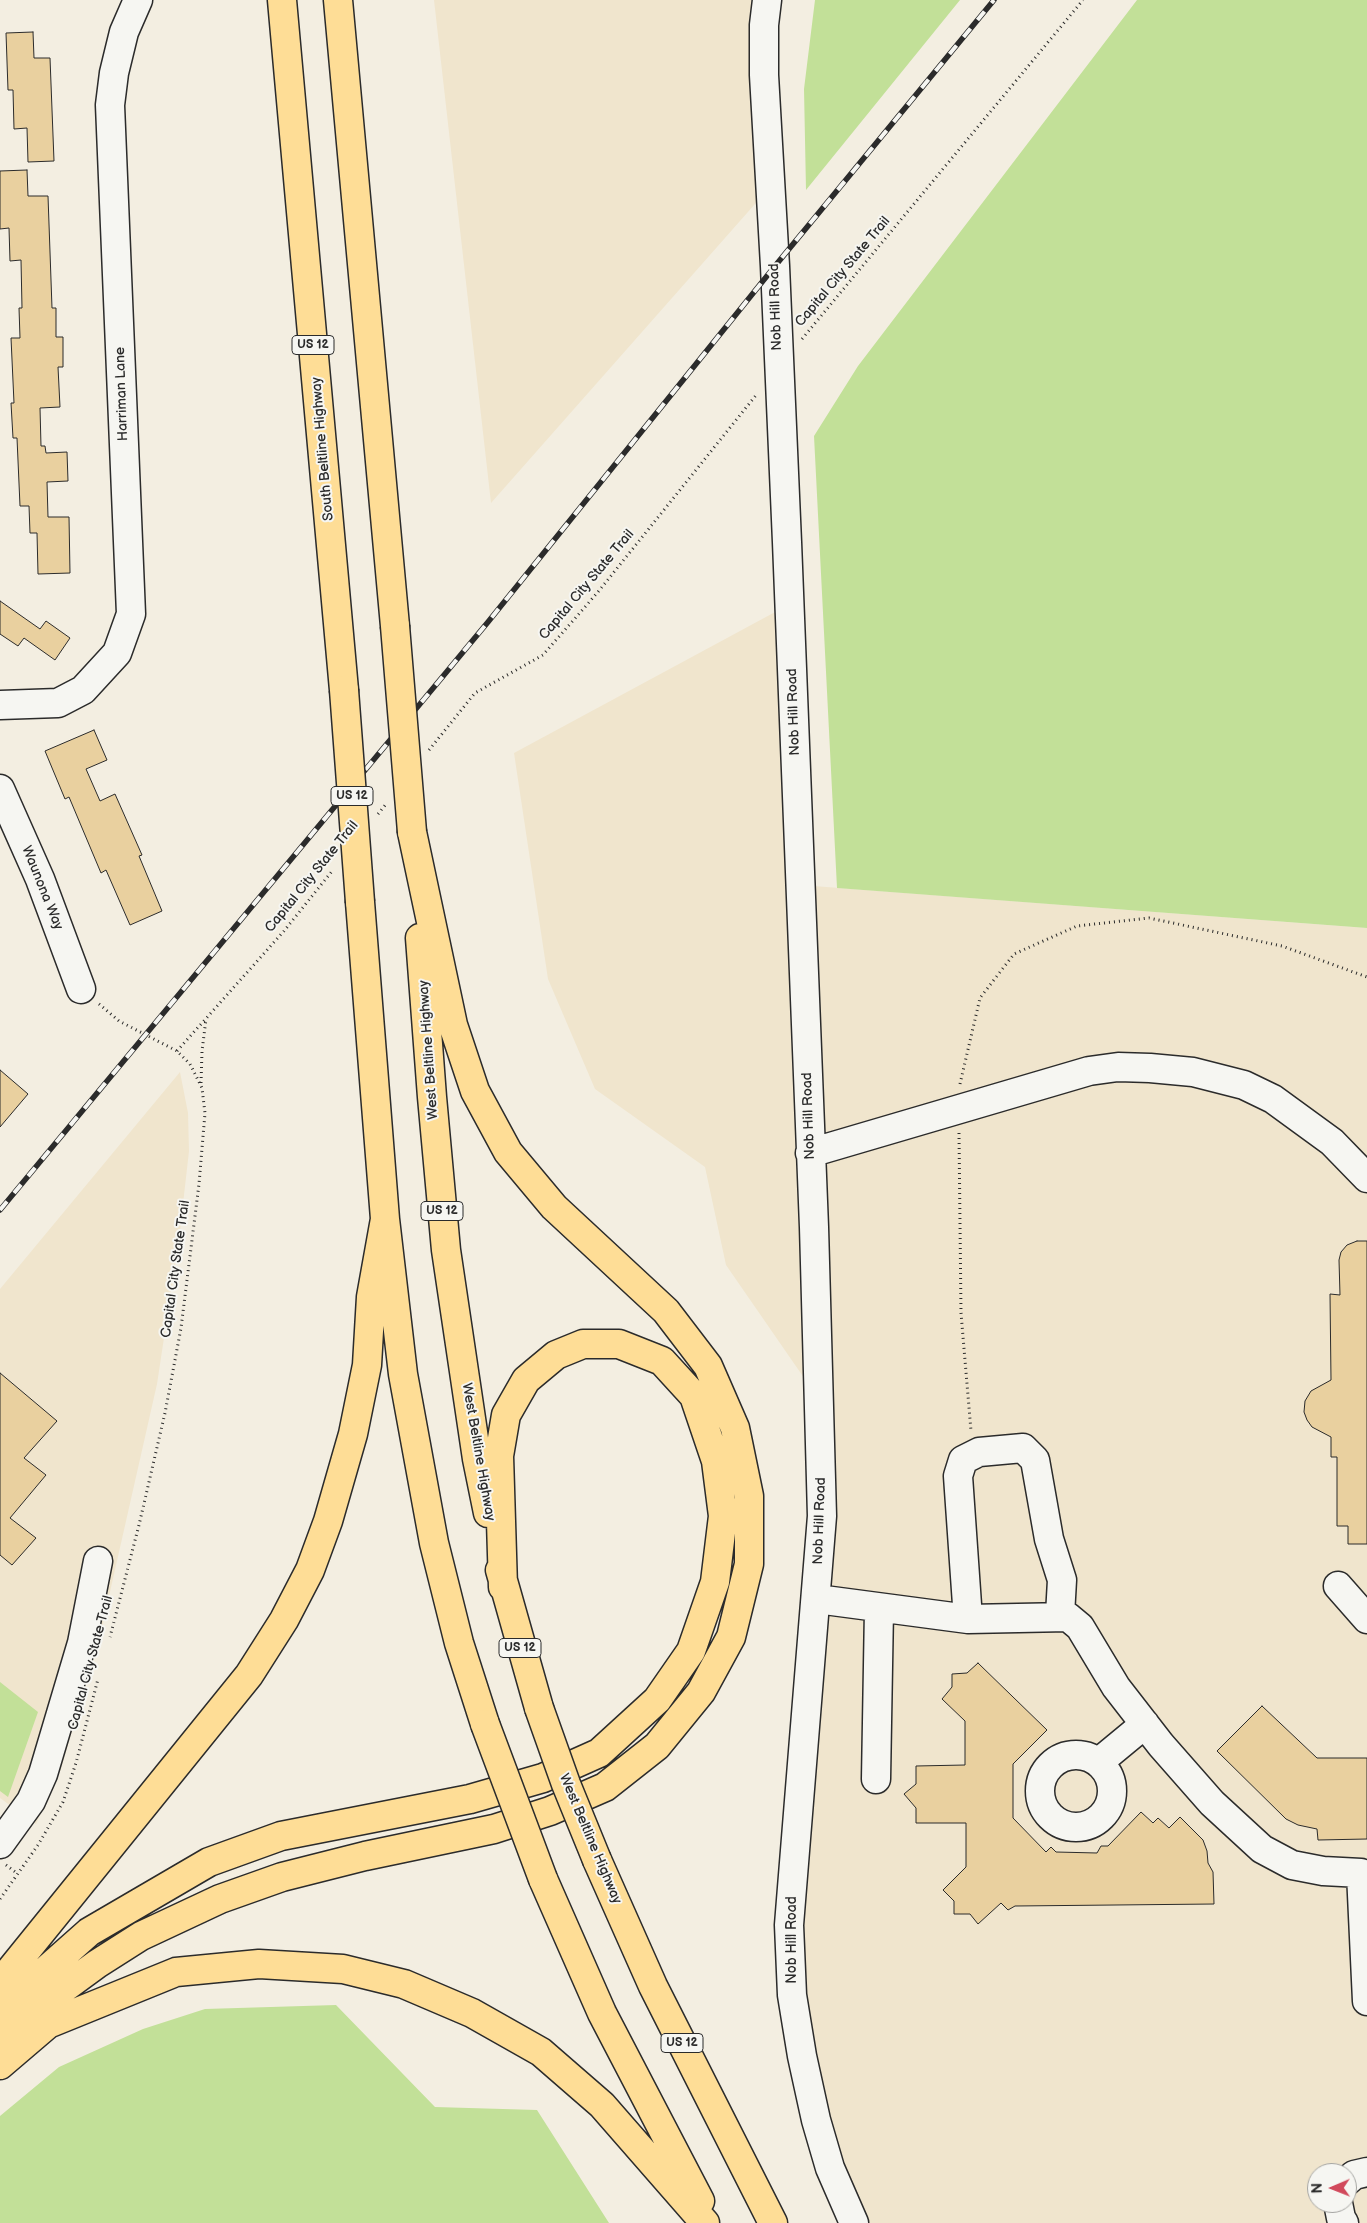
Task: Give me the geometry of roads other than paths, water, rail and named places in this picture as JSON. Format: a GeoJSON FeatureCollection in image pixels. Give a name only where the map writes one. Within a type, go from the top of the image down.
{"type":"FeatureCollection","features":[{"type":"Feature","properties":{"kind":"highway","name":"South Beltline Highway"},"geometry":{"type":"LineString","coordinates":[[282,0],[344,690],[385,1219]]}},
{"type":"Feature","properties":{"kind":"highway","name":"West Beltline Highway"},"geometry":{"type":"LineString","coordinates":[[338,0],[395,626],[446,1250],[477,1459],[503,1587],[538,1708],[566,1784],[596,1860],[653,1986],[773,2223]]}},
{"type":"Feature","properties":{"kind":"highway"},"geometry":{"type":"LineString","coordinates":[[0,2035],[97,1964],[134,1940],[220,1899],[282,1877],[365,1856],[494,1829],[550,1811],[606,1786],[657,1746],[701,1692],[731,1637],[749,1564],[749,1496],[735,1428],[708,1366],[666,1311],[554,1207],[508,1152],[498,1134],[475,1090],[453,1025],[412,832]]}},
{"type":"Feature","properties":{"kind":"highway"},"geometry":{"type":"LineString","coordinates":[[0,1983],[249,1674],[284,1620],[310,1570],[328,1521],[353,1434],[367,1365],[370,1297],[385,1219]]}},
{"type":"Feature","properties":{"kind":"highway","name":"US 12"},"geometry":{"type":"LineString","coordinates":[[385,1219],[403,1374],[434,1543],[458,1643],[485,1724],[543,1879],[602,2013],[711,2223]]}},
{"type":"Feature","properties":{"kind":"highway"},"geometry":{"type":"LineString","coordinates":[[0,2011],[89,1932],[209,1862],[281,1836],[470,1799],[543,1778],[599,1753],[657,1700],[692,1651],[715,1582],[723,1516],[716,1461],[694,1396],[662,1362],[619,1344],[583,1344],[556,1355],[526,1380],[506,1415],[499,1456],[503,1587]]}},
{"type":"Feature","properties":{"kind":"highway"},"geometry":{"type":"LineString","coordinates":[[0,2065],[48,2024],[176,1972],[260,1964],[342,1969],[404,1984],[472,2013],[542,2052],[602,2105],[705,2223]]}},
{"type":"Feature","properties":{"kind":"street","name":"Harriman Lane"},"geometry":{"type":"LineString","coordinates":[[0,705],[58,703],[83,690],[117,653],[131,614],[110,105],[114,73],[124,32],[138,0]]}},
{"type":"Feature","properties":{"kind":"street","name":"Nob Hill Road"},"geometry":{"type":"LineString","coordinates":[[767,0],[764,25],[764,75],[775,266],[787,542],[822,1516],[817,1599],[789,1925],[792,1995],[802,2056],[816,2120],[830,2168],[854,2223]]}},
{"type":"Feature","properties":{"kind":"street","name":"Waunona Way"},"geometry":{"type":"LineString","coordinates":[[0,789],[40,879],[81,989]]}},
{"type":"Feature","properties":{"kind":"street"},"geometry":{"type":"LineString","coordinates":[[810,1153],[1088,1071],[1118,1067],[1193,1072],[1244,1085],[1273,1099],[1332,1142],[1367,1178]]}},
{"type":"Feature","properties":{"kind":"street"},"geometry":{"type":"LineString","coordinates":[[968,1619],[958,1476],[963,1460],[979,1452],[1023,1448],[1036,1460],[1050,1539],[1062,1580],[1060,1615]]}},
{"type":"Feature","properties":{"kind":"street"},"geometry":{"type":"LineString","coordinates":[[0,1844],[31,1801],[43,1774],[82,1643],[98,1561]]}},
{"type":"Feature","properties":{"kind":"street"},"geometry":{"type":"LineString","coordinates":[[1338,1586],[1367,1619]]}},
{"type":"Feature","properties":{"kind":"street"},"geometry":{"type":"LineString","coordinates":[[817,1599],[879,1609],[968,1619],[1060,1615],[1068,1617],[1080,1627],[1116,1687],[1145,1724],[1212,1803],[1262,1849],[1292,1865],[1323,1872],[1361,1873],[1367,2001]]}},
{"type":"Feature","properties":{"kind":"street"},"geometry":{"type":"LineString","coordinates":[[876,1779],[879,1609]]}},
{"type":"Feature","properties":{"kind":"street"},"geometry":{"type":"LineString","coordinates":[[1099,1762],[1145,1724]]}},
{"type":"Feature","properties":{"kind":"railway"},"geometry":{"type":"LineString","coordinates":[[0,1210],[488,622],[775,266],[994,0]]}}]}
